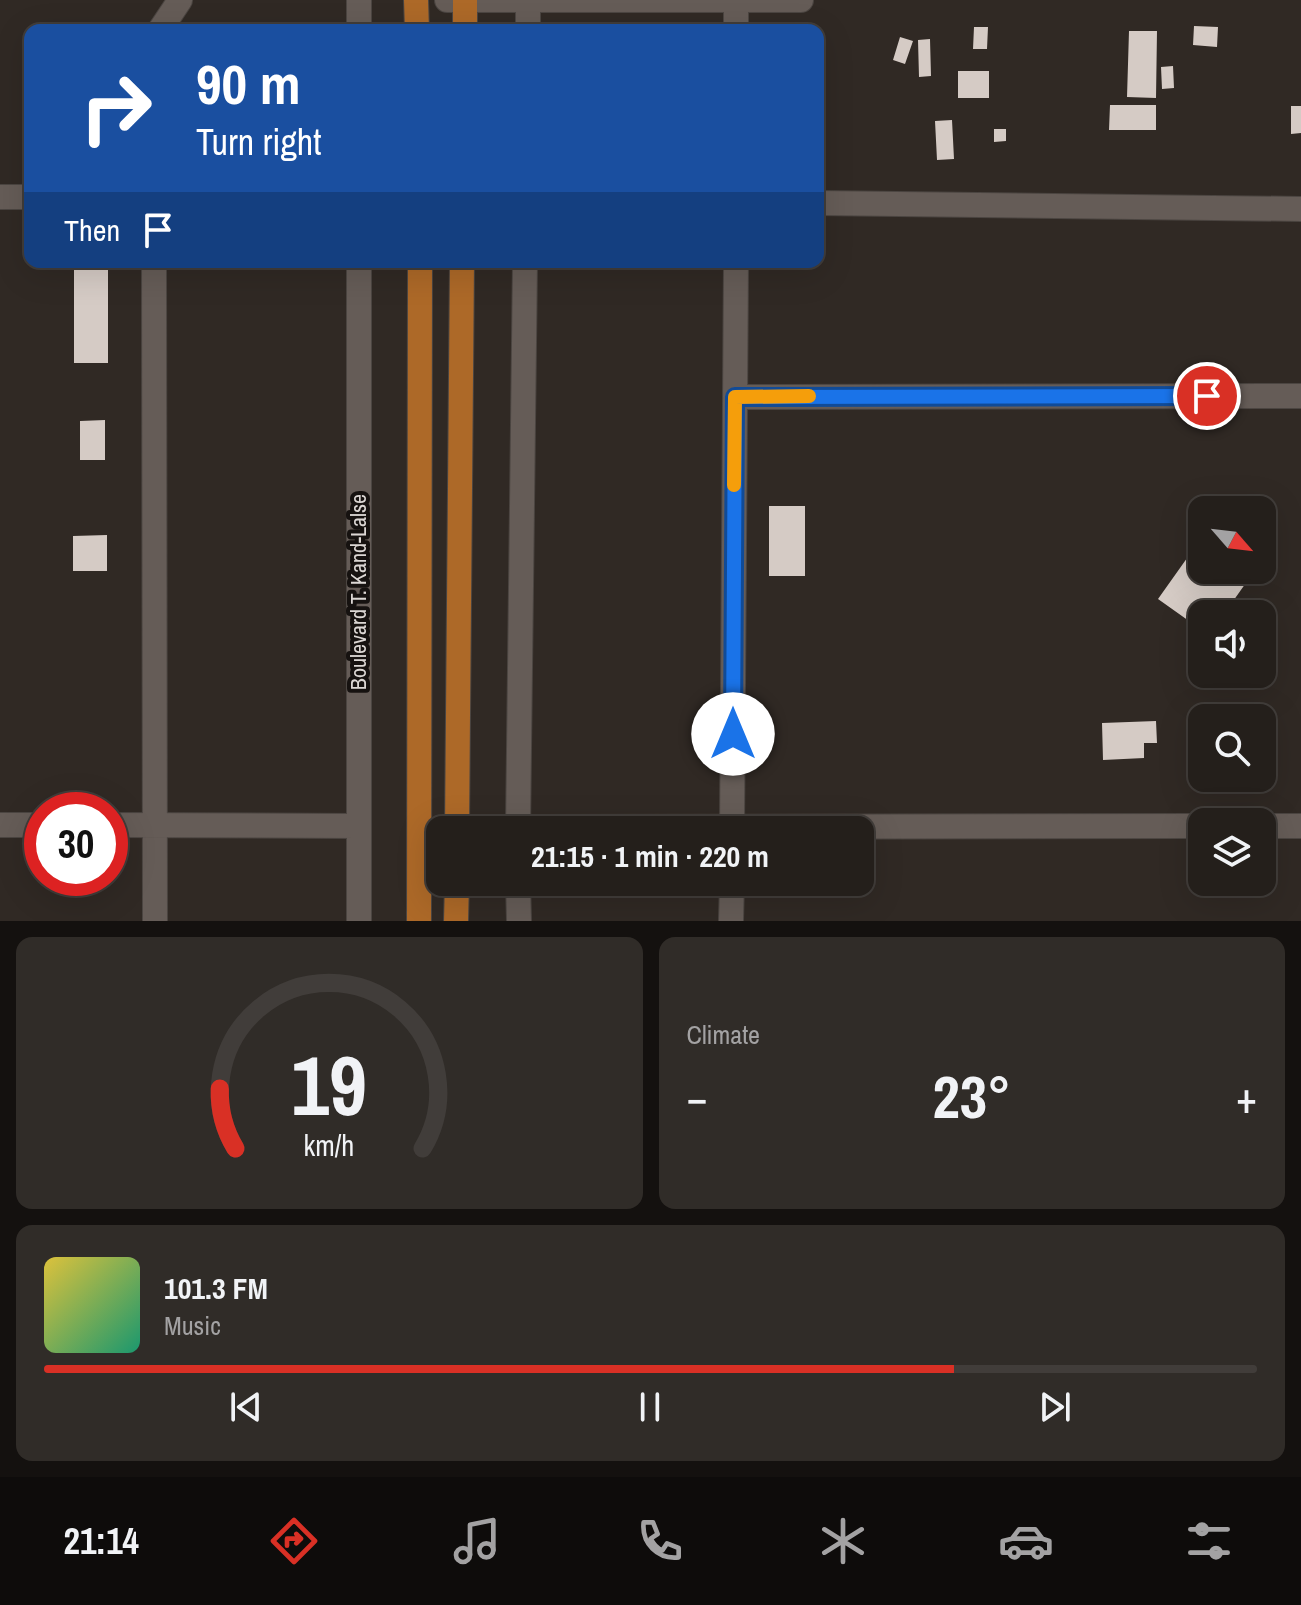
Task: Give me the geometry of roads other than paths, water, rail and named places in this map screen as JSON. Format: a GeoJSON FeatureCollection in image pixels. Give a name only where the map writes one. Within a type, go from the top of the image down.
{"type":"FeatureCollection","features":[{"type":"Feature","properties":{"kind":"main road"},"geometry":{"type":"LineString","coordinates":[[416,0],[417,24]]}},
{"type":"Feature","properties":{"kind":"main road"},"geometry":{"type":"LineString","coordinates":[[465,0],[465,24]]}},
{"type":"Feature","properties":{"kind":"main road"},"geometry":{"type":"LineString","coordinates":[[419,921],[420,268]]}},
{"type":"Feature","properties":{"kind":"main road"},"geometry":{"type":"LineString","coordinates":[[457,816],[462,268]]}},
{"type":"Feature","properties":{"kind":"main road"},"geometry":{"type":"LineString","coordinates":[[456,921],[457,896]]}},
{"type":"Feature","properties":{"kind":"street"},"geometry":{"type":"LineString","coordinates":[[164,24],[180,0]]}},
{"type":"Feature","properties":{"kind":"street"},"geometry":{"type":"LineString","coordinates":[[359,0],[359,24]]}},
{"type":"Feature","properties":{"kind":"street"},"geometry":{"type":"LineString","coordinates":[[447,0],[801,0]]}},
{"type":"Feature","properties":{"kind":"street"},"geometry":{"type":"LineString","coordinates":[[528,0],[528,24]]}},
{"type":"Feature","properties":{"kind":"street"},"geometry":{"type":"LineString","coordinates":[[736,0],[736,24]]}},
{"type":"Feature","properties":{"kind":"street"},"geometry":{"type":"LineString","coordinates":[[0,197],[24,197]]}},
{"type":"Feature","properties":{"kind":"street"},"geometry":{"type":"LineString","coordinates":[[824,203],[1301,209]]}},
{"type":"Feature","properties":{"kind":"street"},"geometry":{"type":"LineString","coordinates":[[154,268],[155,921]]}},
{"type":"Feature","properties":{"kind":"street","name":"Boulevard T. Kand-Lalse"},"geometry":{"type":"LineString","coordinates":[[359,268],[359,921]]}},
{"type":"Feature","properties":{"kind":"street"},"geometry":{"type":"LineString","coordinates":[[518,816],[525,268]]}},
{"type":"Feature","properties":{"kind":"street"},"geometry":{"type":"LineString","coordinates":[[732,816],[736,268]]}},
{"type":"Feature","properties":{"kind":"street"},"geometry":{"type":"LineString","coordinates":[[735,397],[1301,396]]}},
{"type":"Feature","properties":{"kind":"street"},"geometry":{"type":"LineString","coordinates":[[0,825],[24,825]]}},
{"type":"Feature","properties":{"kind":"street"},"geometry":{"type":"LineString","coordinates":[[128,825],[358,826]]}},
{"type":"Feature","properties":{"kind":"street"},"geometry":{"type":"LineString","coordinates":[[874,827],[1188,826]]}},
{"type":"Feature","properties":{"kind":"street"},"geometry":{"type":"LineString","coordinates":[[1276,826],[1301,826]]}},
{"type":"Feature","properties":{"kind":"street"},"geometry":{"type":"LineString","coordinates":[[518,896],[519,921]]}},
{"type":"Feature","properties":{"kind":"street"},"geometry":{"type":"LineString","coordinates":[[731,921],[732,896]]}}]}
